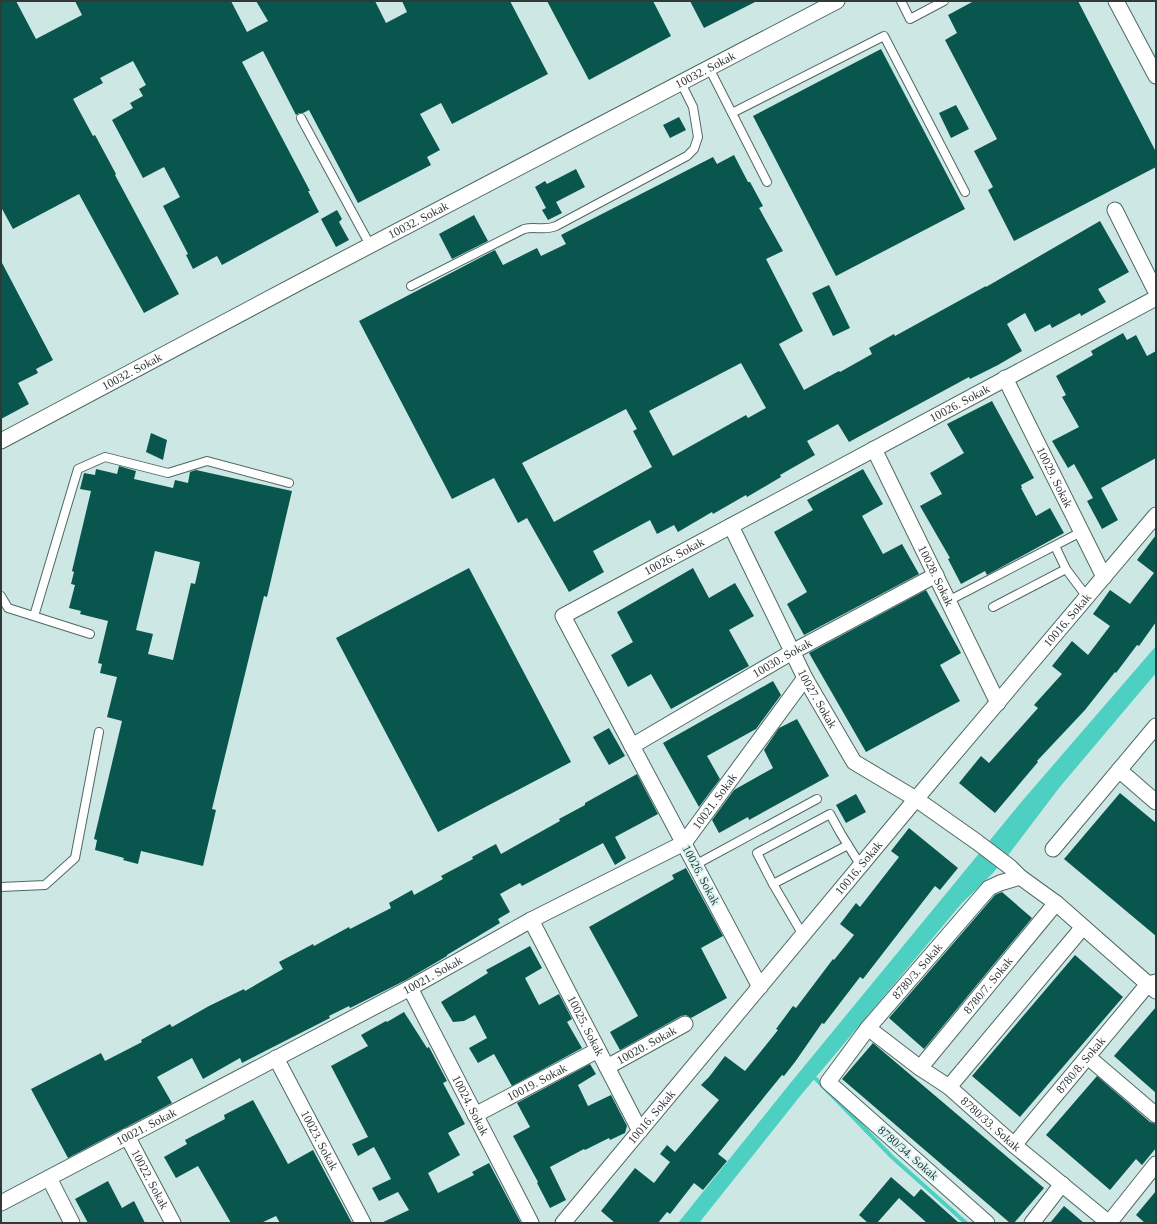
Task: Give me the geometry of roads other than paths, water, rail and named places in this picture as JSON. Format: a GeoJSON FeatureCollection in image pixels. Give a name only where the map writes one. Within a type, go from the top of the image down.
{"type":"FeatureCollection","features":[{"type":"Feature","properties":{"kind":"street","name":"10032. Sokak"},"geometry":{"type":"LineString","coordinates":[[1,441],[370,245],[837,1]]}},
{"type":"Feature","properties":{"kind":"street"},"geometry":{"type":"LineString","coordinates":[[1116,1],[1156,76]]}},
{"type":"Feature","properties":{"kind":"street"},"geometry":{"type":"LineString","coordinates":[[1115,210],[1156,292]]}},
{"type":"Feature","properties":{"kind":"street","name":"10026. Sokak"},"geometry":{"type":"LineString","coordinates":[[760,987],[563,616],[1156,298]]}},
{"type":"Feature","properties":{"kind":"street","name":"10029. Sokak"},"geometry":{"type":"LineString","coordinates":[[1005,378],[1104,577]]}},
{"type":"Feature","properties":{"kind":"street","name":"10028. Sokak"},"geometry":{"type":"LineString","coordinates":[[874,449],[998,702]]}},
{"type":"Feature","properties":{"kind":"street","name":"10016. Sokak"},"geometry":{"type":"LineString","coordinates":[[563,1223],[916,799],[1156,515]]}},
{"type":"Feature","properties":{"kind":"street","name":"10027. Sokak"},"geometry":{"type":"LineString","coordinates":[[731,526],[805,678],[854,762],[916,799],[977,842],[1056,903],[1153,986]]}},
{"type":"Feature","properties":{"kind":"street","name":"10030. Sokak"},"geometry":{"type":"LineString","coordinates":[[632,746],[792,652],[936,575]]}},
{"type":"Feature","properties":{"kind":"street","name":"10021. Sokak"},"geometry":{"type":"LineString","coordinates":[[1,1203],[410,988],[530,920],[684,843],[805,678]]}},
{"type":"Feature","properties":{"kind":"street"},"geometry":{"type":"LineString","coordinates":[[1053,849],[1156,726]]}},
{"type":"Feature","properties":{"kind":"street"},"geometry":{"type":"LineString","coordinates":[[1120,770],[1156,802]]}},
{"type":"Feature","properties":{"kind":"street","name":"8780/3. Sokak"},"geometry":{"type":"LineString","coordinates":[[828,1082],[868,1028],[989,888],[1000,883],[1015,872]]}},
{"type":"Feature","properties":{"kind":"street","name":"8780/7. Sokak"},"geometry":{"type":"LineString","coordinates":[[920,1068],[1056,903]]}},
{"type":"Feature","properties":{"kind":"street","name":"10025. Sokak"},"geometry":{"type":"LineString","coordinates":[[530,920],[640,1131]]}},
{"type":"Feature","properties":{"kind":"street"},"geometry":{"type":"LineString","coordinates":[[949,1087],[1083,927]]}},
{"type":"Feature","properties":{"kind":"street","name":"8780/8. Sokak"},"geometry":{"type":"LineString","coordinates":[[1014,1146],[1088,1057],[1153,986]]}},
{"type":"Feature","properties":{"kind":"street","name":"10024. Sokak"},"geometry":{"type":"LineString","coordinates":[[410,988],[531,1223]]}},
{"type":"Feature","properties":{"kind":"street","name":"10020. Sokak"},"geometry":{"type":"LineString","coordinates":[[607,1067],[685,1024]]}},
{"type":"Feature","properties":{"kind":"street","name":"8780/33. Sokak"},"geometry":{"type":"LineString","coordinates":[[868,1028],[920,1068],[949,1087],[1014,1146],[1109,1223]]}},
{"type":"Feature","properties":{"kind":"street","name":"10019. Sokak"},"geometry":{"type":"LineString","coordinates":[[475,1115],[598,1050]]}},
{"type":"Feature","properties":{"kind":"street"},"geometry":{"type":"LineString","coordinates":[[1088,1057],[1156,1115]]}},
{"type":"Feature","properties":{"kind":"street","name":"10023. Sokak"},"geometry":{"type":"LineString","coordinates":[[276,1058],[361,1222]]}},
{"type":"Feature","properties":{"kind":"street","name":"8780/34. Sokak"},"geometry":{"type":"LineString","coordinates":[[828,1082],[987,1223]]}},
{"type":"Feature","properties":{"kind":"street","name":"10022. Sokak"},"geometry":{"type":"LineString","coordinates":[[127,1136],[173,1223]]}},
{"type":"Feature","properties":{"kind":"street"},"geometry":{"type":"LineString","coordinates":[[1109,1223],[1156,1164]]}},
{"type":"Feature","properties":{"kind":"street"},"geometry":{"type":"LineString","coordinates":[[49,1178],[72,1223]]}},
{"type":"Feature","properties":{"kind":"street"},"geometry":{"type":"LineString","coordinates":[[1032,1223],[1062,1184]]}},
{"type":"Feature","properties":{"kind":"lane"},"geometry":{"type":"LineString","coordinates":[[901,1],[910,18],[944,1]]}},
{"type":"Feature","properties":{"kind":"lane"},"geometry":{"type":"LineString","coordinates":[[732,113],[884,36],[964,192]]}},
{"type":"Feature","properties":{"kind":"lane"},"geometry":{"type":"LineString","coordinates":[[709,68],[767,182]]}},
{"type":"Feature","properties":{"kind":"lane"},"geometry":{"type":"LineString","coordinates":[[411,286],[524,229],[546,229],[556,226],[688,156],[694,149],[698,137],[693,107],[681,83]]}},
{"type":"Feature","properties":{"kind":"lane"},"geometry":{"type":"LineString","coordinates":[[301,118],[370,245]]}},
{"type":"Feature","properties":{"kind":"lane"},"geometry":{"type":"LineString","coordinates":[[34,616],[78,469],[105,457],[168,473],[207,461],[289,483]]}},
{"type":"Feature","properties":{"kind":"lane"},"geometry":{"type":"LineString","coordinates":[[948,601],[1081,532]]}},
{"type":"Feature","properties":{"kind":"lane"},"geometry":{"type":"LineString","coordinates":[[1055,546],[1066,569],[1087,597]]}},
{"type":"Feature","properties":{"kind":"lane"},"geometry":{"type":"LineString","coordinates":[[993,607],[1066,569]]}},
{"type":"Feature","properties":{"kind":"lane"},"geometry":{"type":"LineString","coordinates":[[1,596],[8,608],[90,634]]}},
{"type":"Feature","properties":{"kind":"lane"},"geometry":{"type":"LineString","coordinates":[[1,887],[45,885],[75,858],[99,732]]}},
{"type":"Feature","properties":{"kind":"lane"},"geometry":{"type":"LineString","coordinates":[[695,865],[817,799]]}},
{"type":"Feature","properties":{"kind":"lane"},"geometry":{"type":"LineString","coordinates":[[803,935],[773,884],[757,853],[830,814],[861,866]]}},
{"type":"Feature","properties":{"kind":"lane"},"geometry":{"type":"LineString","coordinates":[[773,884],[848,845]]}},
{"type":"Feature","properties":{"kind":"water"},"geometry":{"type":"Polygon","coordinates":[[[1156,646],[1156,673],[1059,788],[1009,854],[992,874],[962,903],[801,1095],[699,1223],[678,1223],[788,1086],[1023,800],[1156,646]]]}},
{"type":"Feature","properties":{"kind":"waterway"},"geometry":{"type":"LineString","coordinates":[[816,1079],[892,1157],[966,1223]]}}]}
